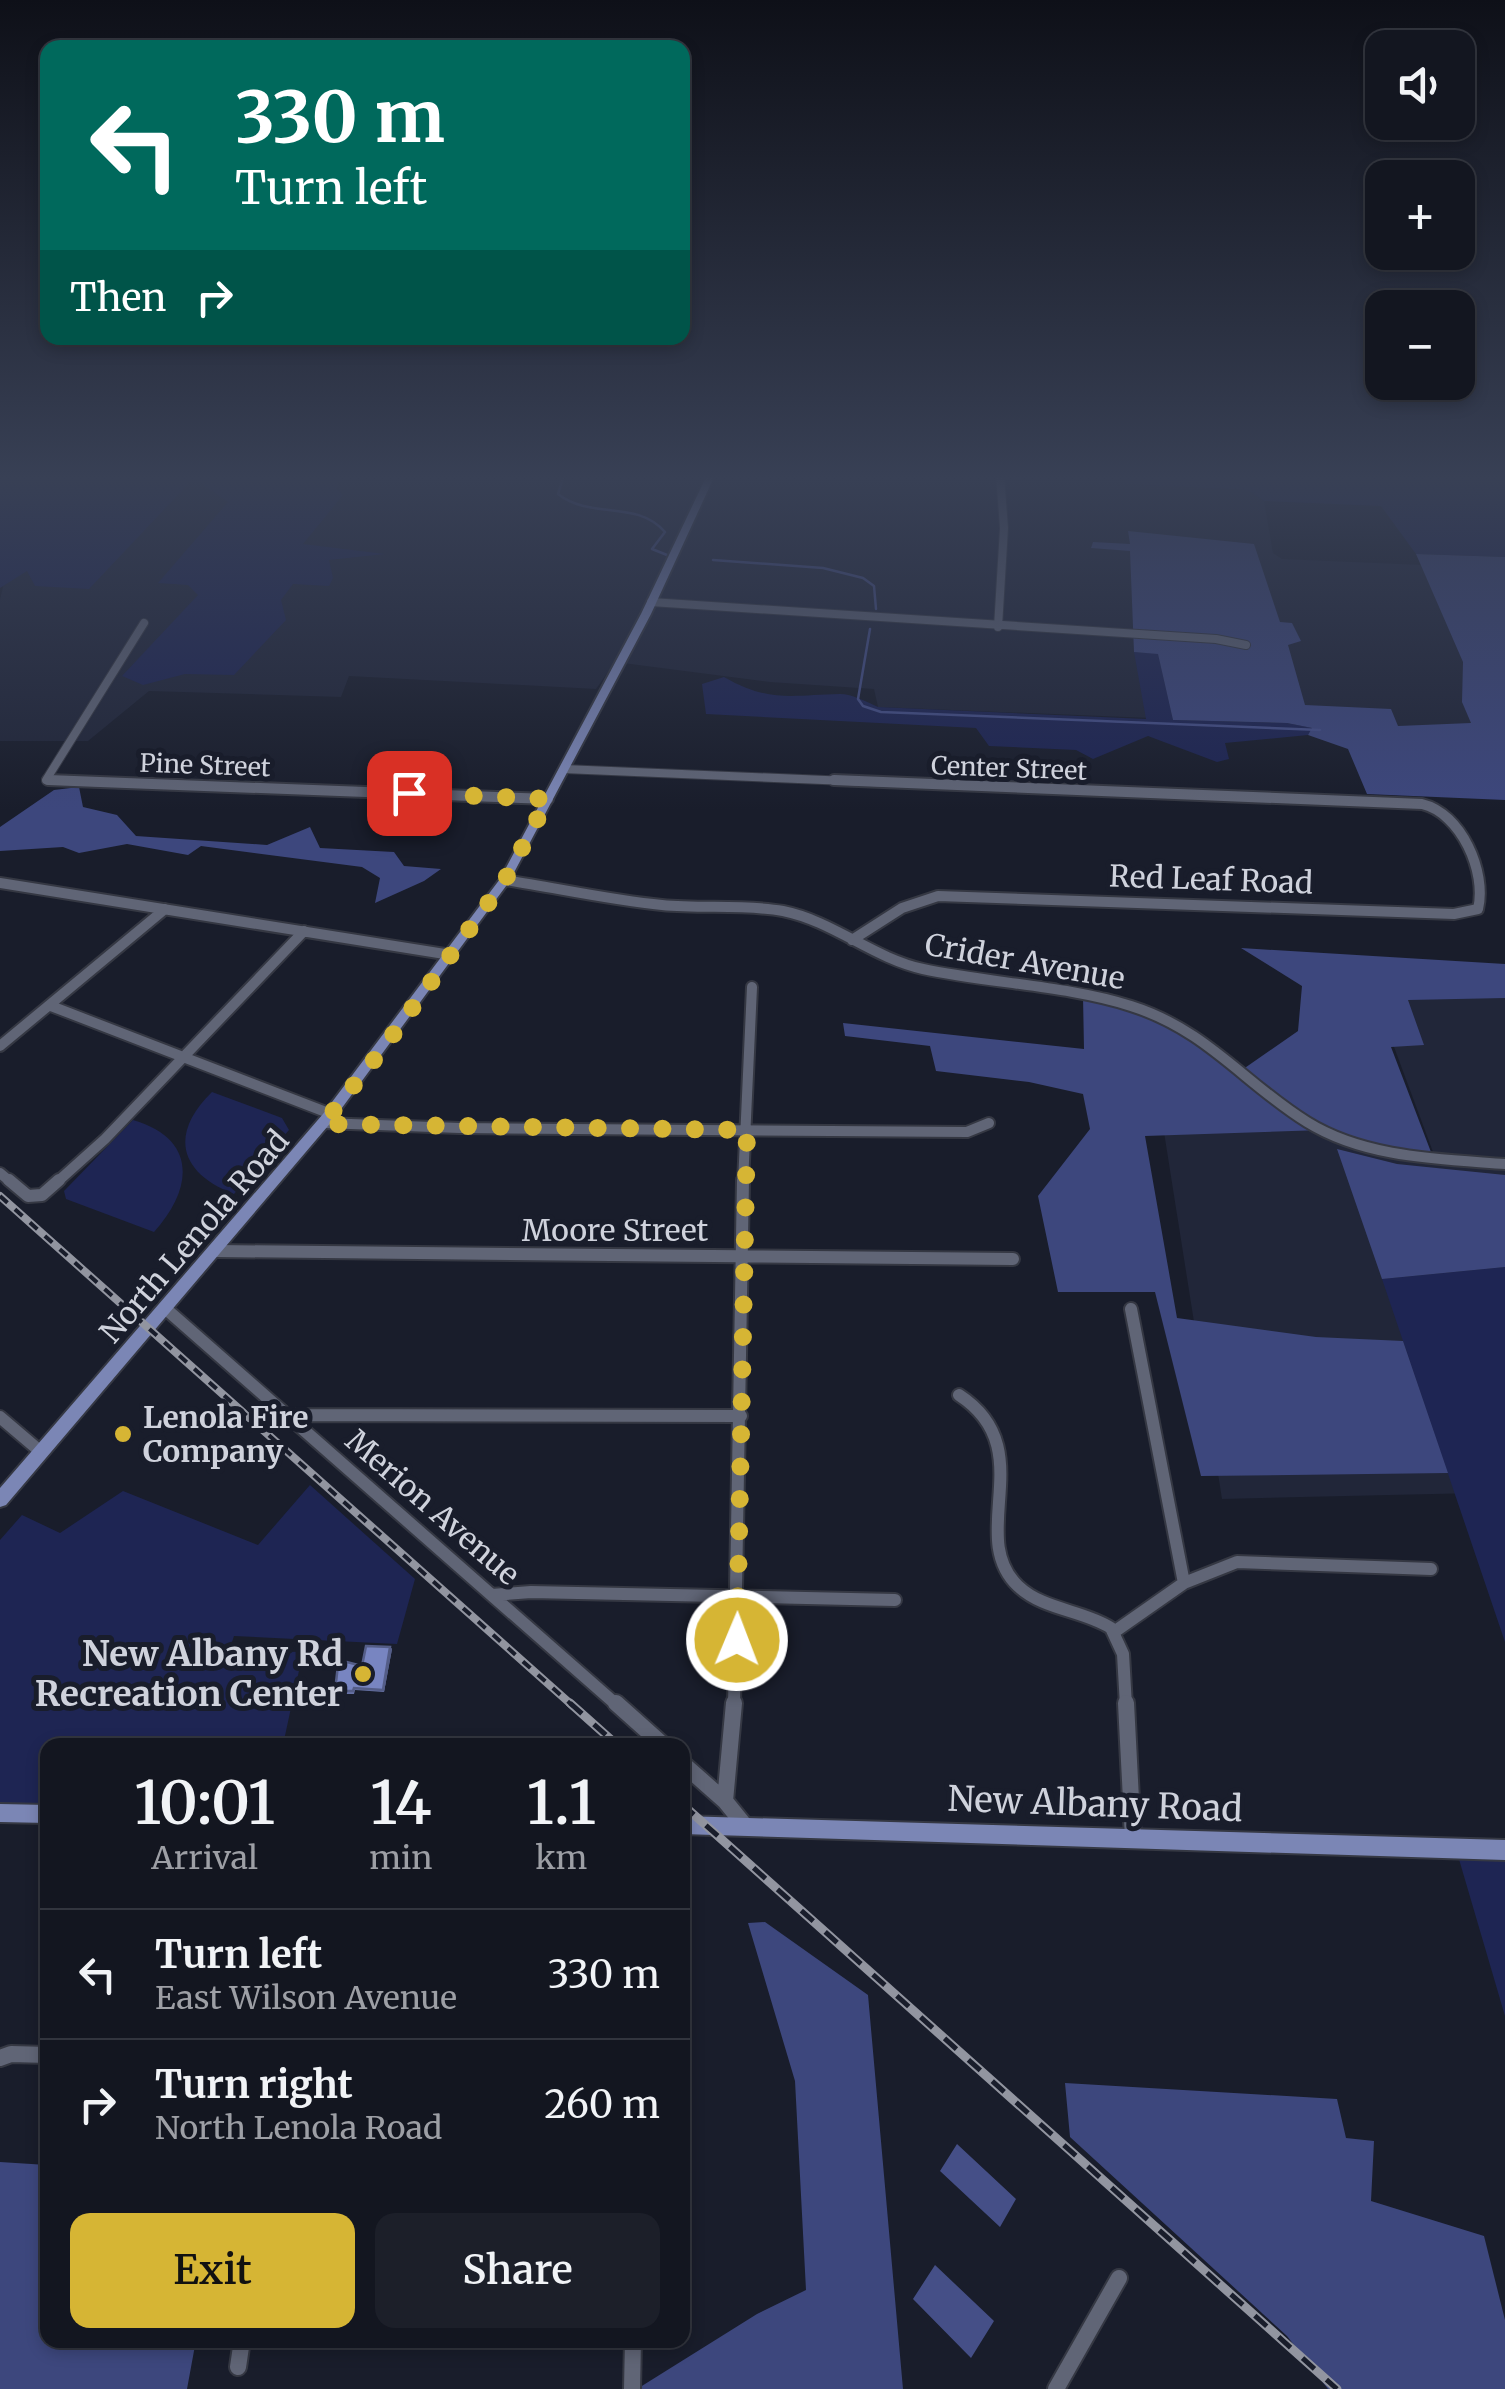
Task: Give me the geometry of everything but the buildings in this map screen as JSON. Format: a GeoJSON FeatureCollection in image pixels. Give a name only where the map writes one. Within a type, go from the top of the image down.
{"type":"FeatureCollection","features":[{"type":"Feature","properties":{"kind":"main road","name":"North Lenola Road"},"geometry":{"type":"LineString","coordinates":[[0,1500],[327,1119],[505,880],[659,586]]}},
{"type":"Feature","properties":{"kind":"main road"},"geometry":{"type":"LineString","coordinates":[[0,1813],[40,1814]]}},
{"type":"Feature","properties":{"kind":"main road","name":"New Albany Road"},"geometry":{"type":"LineString","coordinates":[[690,1825],[1505,1850]]}},
{"type":"Feature","properties":{"kind":"street"},"geometry":{"type":"LineString","coordinates":[[998,627],[1000,586]]}},
{"type":"Feature","properties":{"kind":"street"},"geometry":{"type":"LineString","coordinates":[[652,602],[1216,639],[1246,645]]}},
{"type":"Feature","properties":{"kind":"street","name":"Pine Street"},"geometry":{"type":"LineString","coordinates":[[144,622],[46,780],[548,799]]}},
{"type":"Feature","properties":{"kind":"street","name":"Center Street"},"geometry":{"type":"LineString","coordinates":[[564,769],[1389,802],[1436,808],[1449,818]]}},
{"type":"Feature","properties":{"kind":"street","name":"Red Leaf Road"},"geometry":{"type":"LineString","coordinates":[[852,940],[912,902],[953,895],[1464,914],[1478,910],[1481,888],[1449,818]]}},
{"type":"Feature","properties":{"kind":"street","name":"Crider Avenue"},"geometry":{"type":"LineString","coordinates":[[505,880],[660,905],[782,910],[806,917],[892,960],[932,972],[1113,1001],[1146,1010],[1210,1044],[1306,1122],[1358,1146],[1409,1158],[1505,1164]]}},
{"type":"Feature","properties":{"kind":"street"},"geometry":{"type":"LineString","coordinates":[[0,883],[450,954]]}},
{"type":"Feature","properties":{"kind":"street"},"geometry":{"type":"LineString","coordinates":[[0,1046],[165,908]]}},
{"type":"Feature","properties":{"kind":"street"},"geometry":{"type":"LineString","coordinates":[[0,1173],[28,1196],[42,1194],[105,1139],[304,931]]}},
{"type":"Feature","properties":{"kind":"street"},"geometry":{"type":"LineString","coordinates":[[725,1801],[732,1762],[752,987]]}},
{"type":"Feature","properties":{"kind":"street"},"geometry":{"type":"LineString","coordinates":[[50,1006],[184,1056],[327,1119],[967,1132],[990,1123]]}},
{"type":"Feature","properties":{"kind":"street","name":"Moore Street"},"geometry":{"type":"LineString","coordinates":[[217,1251],[1013,1259]]}},
{"type":"Feature","properties":{"kind":"street"},"geometry":{"type":"LineString","coordinates":[[1132,1308],[1184,1583]]}},
{"type":"Feature","properties":{"kind":"street","name":"Merion Avenue"},"geometry":{"type":"LineString","coordinates":[[166,1309],[655,1738]]}},
{"type":"Feature","properties":{"kind":"street"},"geometry":{"type":"LineString","coordinates":[[959,1394],[975,1403],[995,1434],[1002,1465],[1003,1553],[1014,1580],[1048,1605],[1100,1620],[1119,1637],[1125,1670],[1134,1838]]}},
{"type":"Feature","properties":{"kind":"street"},"geometry":{"type":"LineString","coordinates":[[286,1414],[742,1416]]}},
{"type":"Feature","properties":{"kind":"street"},"geometry":{"type":"LineString","coordinates":[[0,1417],[41,1452]]}},
{"type":"Feature","properties":{"kind":"street"},"geometry":{"type":"LineString","coordinates":[[1114,1632],[1184,1583],[1237,1562],[1431,1568]]}},
{"type":"Feature","properties":{"kind":"street"},"geometry":{"type":"LineString","coordinates":[[492,1595],[532,1592],[895,1600]]}},
{"type":"Feature","properties":{"kind":"street"},"geometry":{"type":"LineString","coordinates":[[690,1769],[725,1801],[746,1827]]}},
{"type":"Feature","properties":{"kind":"street"},"geometry":{"type":"LineString","coordinates":[[0,2058],[11,2054],[40,2055]]}},
{"type":"Feature","properties":{"kind":"street"},"geometry":{"type":"LineString","coordinates":[[1056,2389],[1119,2278]]}},
{"type":"Feature","properties":{"kind":"street"},"geometry":{"type":"LineString","coordinates":[[238,2367],[241,2348]]}},
{"type":"Feature","properties":{"kind":"street"},"geometry":{"type":"LineString","coordinates":[[632,2389],[633,2348]]}},
{"type":"Feature","properties":{"kind":"shaded area"},"geometry":{"type":"Polygon","coordinates":[[[3,586],[1432,586],[1495,728],[1399,728],[878,707],[874,689],[770,682],[615,662],[596,689],[349,676],[341,697],[149,691],[88,741],[0,741],[3,586]]]}},
{"type":"Feature","properties":{"kind":"shaded area"},"geometry":{"type":"Polygon","coordinates":[[[189,586],[291,586],[281,600],[286,620],[234,675],[185,674],[143,685],[122,676],[198,595],[189,586]]]}},
{"type":"Feature","properties":{"kind":"shaded area"},"geometry":{"type":"Polygon","coordinates":[[[1131,586],[1268,586],[1280,622],[1292,623],[1301,641],[1288,645],[1305,705],[1391,709],[1398,726],[1471,723],[1462,702],[1463,662],[1430,586],[1505,586],[1505,800],[1367,794],[1348,749],[1308,735],[1312,728],[1287,723],[1173,720],[1158,654],[1134,652],[1131,586]]]}},
{"type":"Feature","properties":{"kind":"shaded area"},"geometry":{"type":"Polygon","coordinates":[[[1134,652],[1158,653],[1173,720],[1287,723],[1313,728],[1308,735],[1225,743],[1229,759],[1217,762],[1148,736],[1093,759],[1076,750],[989,746],[976,728],[706,714],[702,684],[724,677],[768,694],[845,694],[878,707],[1146,719],[1134,652]]]}},
{"type":"Feature","properties":{"kind":"shaded area"},"geometry":{"type":"Polygon","coordinates":[[[79,787],[83,807],[117,815],[136,836],[267,845],[310,827],[320,848],[394,852],[404,866],[441,869],[375,903],[380,878],[362,867],[201,846],[188,855],[127,844],[79,853],[63,847],[0,851],[0,827],[54,790],[79,787]]]}},
{"type":"Feature","properties":{"kind":"shaded area"},"geometry":{"type":"Polygon","coordinates":[[[1241,948],[1505,964],[1505,998],[1408,1000],[1424,1045],[1391,1047],[1434,1160],[1341,1139],[1322,1130],[1145,1136],[1177,1318],[1316,1337],[1403,1341],[1448,1473],[1201,1476],[1155,1292],[1058,1292],[1038,1196],[1090,1129],[1083,1094],[1029,1082],[936,1071],[930,1046],[845,1036],[843,1023],[1084,1049],[1083,996],[1185,1029],[1239,1072],[1298,1031],[1302,986],[1241,948]]]}},
{"type":"Feature","properties":{"kind":"shaded area"},"geometry":{"type":"Polygon","coordinates":[[[1374,993],[1505,995],[1505,1585],[1477,1493],[1222,1499],[1157,1088],[1436,1160],[1374,993]]]}},
{"type":"Feature","properties":{"kind":"shaded area"},"geometry":{"type":"Polygon","coordinates":[[[212,1092],[282,1118],[289,1130],[234,1194],[201,1175],[186,1151],[190,1123],[212,1092]]]}},
{"type":"Feature","properties":{"kind":"shaded area"},"geometry":{"type":"Polygon","coordinates":[[[133,1120],[169,1139],[183,1167],[176,1199],[154,1232],[66,1199],[64,1191],[133,1120]]]}},
{"type":"Feature","properties":{"kind":"shaded area"},"geometry":{"type":"Polygon","coordinates":[[[1337,1149],[1397,1164],[1505,1175],[1505,1267],[1382,1279],[1337,1149]]]}},
{"type":"Feature","properties":{"kind":"shaded area"},"geometry":{"type":"Polygon","coordinates":[[[1505,1267],[1505,1642],[1382,1279],[1505,1267]]]}},
{"type":"Feature","properties":{"kind":"shaded area"},"geometry":{"type":"Polygon","coordinates":[[[310,1485],[415,1579],[397,1644],[234,1636],[229,1651],[303,1652],[285,1738],[40,1738],[40,1812],[0,1811],[0,1540],[22,1515],[60,1533],[123,1491],[258,1545],[310,1485]]]}},
{"type":"Feature","properties":{"kind":"shaded area"},"geometry":{"type":"Polygon","coordinates":[[[1456,1849],[1505,1851],[1505,2016],[1456,1849]]]}},
{"type":"Feature","properties":{"kind":"shaded area"},"geometry":{"type":"Polygon","coordinates":[[[765,1922],[868,1995],[903,2389],[637,2389],[757,2314],[806,2290],[795,2081],[748,1923],[765,1922]]]}},
{"type":"Feature","properties":{"kind":"shaded area"},"geometry":{"type":"Polygon","coordinates":[[[1065,2083],[1337,2099],[1346,2138],[1374,2141],[1371,2201],[1484,2236],[1505,2320],[1505,2389],[1328,2389],[1287,2336],[1070,2137],[1065,2083]]]}},
{"type":"Feature","properties":{"kind":"shaded area"},"geometry":{"type":"Polygon","coordinates":[[[957,2144],[1016,2199],[1000,2227],[940,2171],[957,2144]]]}},
{"type":"Feature","properties":{"kind":"shaded area"},"geometry":{"type":"Polygon","coordinates":[[[0,2162],[40,2165],[40,2348],[195,2348],[187,2389],[0,2389],[0,2162]]]}},
{"type":"Feature","properties":{"kind":"shaded area"},"geometry":{"type":"Polygon","coordinates":[[[935,2265],[994,2321],[971,2358],[913,2299],[935,2265]]]}},
{"type":"Feature","properties":{"kind":"waterway"},"geometry":{"type":"LineString","coordinates":[[874,586],[876,609]]}},
{"type":"Feature","properties":{"kind":"waterway"},"geometry":{"type":"LineString","coordinates":[[870,629],[858,699],[863,706],[881,712],[1320,730]]}},
{"type":"Feature","properties":{"kind":"railway"},"geometry":{"type":"LineString","coordinates":[[0,1196],[573,1706]]}},
{"type":"Feature","properties":{"kind":"railway"},"geometry":{"type":"LineString","coordinates":[[570,1703],[609,1738]]}},
{"type":"Feature","properties":{"kind":"railway"},"geometry":{"type":"LineString","coordinates":[[690,1811],[1337,2389]]}},
{"type":"Feature","properties":{"kind":"place","name":"Lenola Fire Company"},"geometry":{"type":"Point","coordinates":[123,1434]}},
{"type":"Feature","properties":{"kind":"place","name":"New Albany Rd Recreation Center"},"geometry":{"type":"Point","coordinates":[363,1674]}},
{"type":"Feature","properties":{"kind":"route"},"geometry":{"type":"LineString","coordinates":[[409,793],[548,799],[505,880],[382,1050],[323,1124],[747,1130],[743,1177],[737,1640]]}}]}
